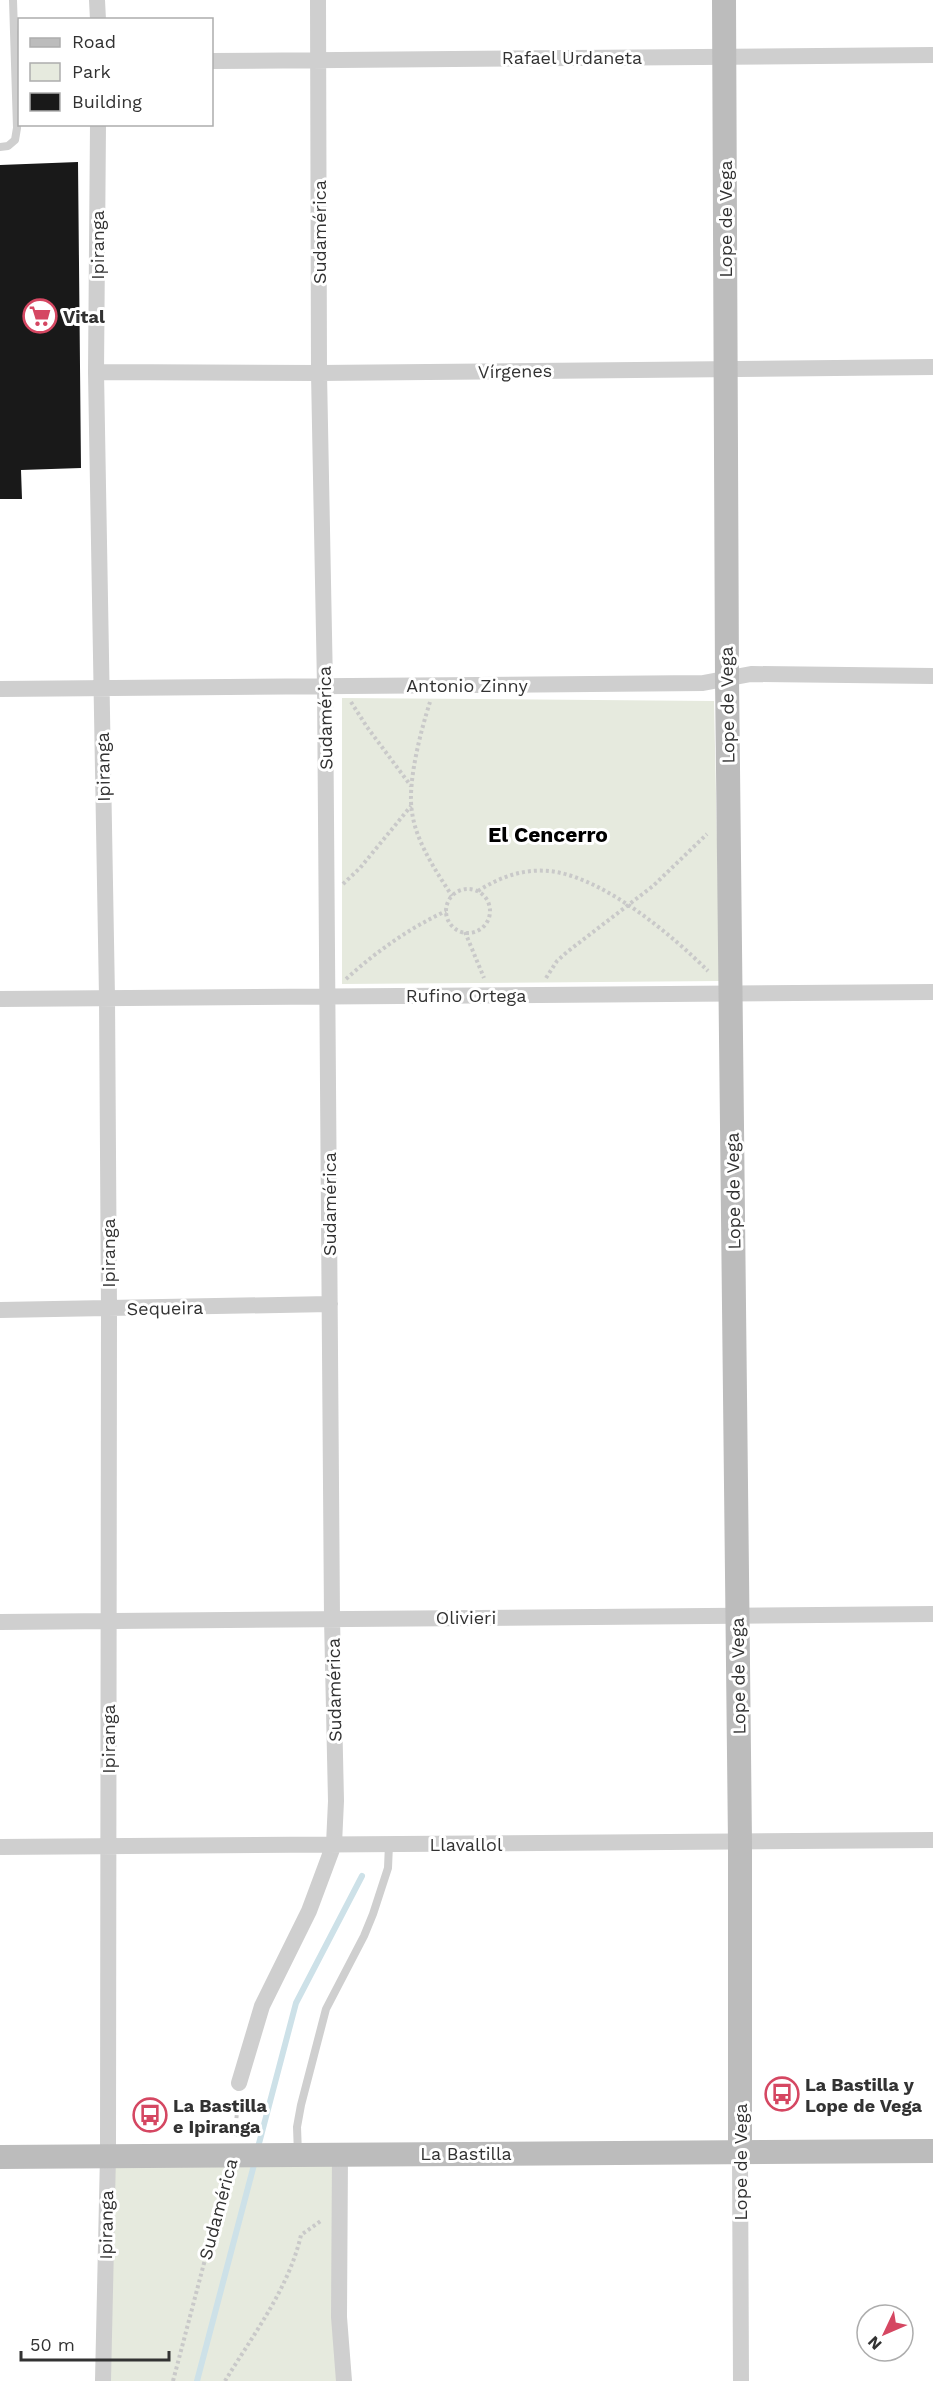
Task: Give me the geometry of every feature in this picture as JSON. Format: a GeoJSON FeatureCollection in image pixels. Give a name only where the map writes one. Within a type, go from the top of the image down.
{"type":"FeatureCollection","features":[{"type":"Feature","properties":{"kind":"street"},"geometry":{"type":"LineString","coordinates":[[98,0],[98,18]]}},
{"type":"Feature","properties":{"kind":"street","name":"Sudamérica"},"geometry":{"type":"LineString","coordinates":[[239,2083],[262,2006],[309,1911],[334,1844],[336,1801],[332,1618],[325,686],[319,373],[318,0]]}},
{"type":"Feature","properties":{"kind":"street","name":"Lope de Vega"},"geometry":{"type":"LineString","coordinates":[[724,0],[728,816],[740,1843],[741,2381]]}},
{"type":"Feature","properties":{"kind":"street","name":"Rafael Urdaneta"},"geometry":{"type":"LineString","coordinates":[[213,61],[933,55]]}},
{"type":"Feature","properties":{"kind":"street","name":"Ipiranga"},"geometry":{"type":"LineString","coordinates":[[98,126],[96,372],[107,997],[108,1310],[108,2156],[103,2381]]}},
{"type":"Feature","properties":{"kind":"street","name":"Vírgenes"},"geometry":{"type":"LineString","coordinates":[[96,372],[319,373],[933,367]]}},
{"type":"Feature","properties":{"kind":"street","name":"Antonio Zinny"},"geometry":{"type":"LineString","coordinates":[[0,689],[703,683],[751,674],[933,676]]}},
{"type":"Feature","properties":{"kind":"street","name":"Rufino Ortega"},"geometry":{"type":"LineString","coordinates":[[0,999],[933,992]]}},
{"type":"Feature","properties":{"kind":"street","name":"Sequeira"},"geometry":{"type":"LineString","coordinates":[[0,1310],[108,1310],[330,1304]]}},
{"type":"Feature","properties":{"kind":"street","name":"Olivieri"},"geometry":{"type":"LineString","coordinates":[[0,1622],[933,1614]]}},
{"type":"Feature","properties":{"kind":"street","name":"Llavallol"},"geometry":{"type":"LineString","coordinates":[[0,1847],[933,1840]]}},
{"type":"Feature","properties":{"kind":"street","name":"La Bastilla"},"geometry":{"type":"LineString","coordinates":[[0,2157],[933,2151]]}},
{"type":"Feature","properties":{"kind":"street"},"geometry":{"type":"LineString","coordinates":[[340,2154],[339,2317],[344,2381]]}},
{"type":"Feature","properties":{"kind":"lane"},"geometry":{"type":"LineString","coordinates":[[0,147],[8,146],[15,140],[17,128],[13,0]]}},
{"type":"Feature","properties":{"kind":"lane"},"geometry":{"type":"LineString","coordinates":[[298,2155],[297,2127],[301,2105],[326,2009],[373,1914],[388,1868],[389,1844]]}},
{"type":"Feature","properties":{"kind":"path"},"geometry":{"type":"LineString","coordinates":[[436,685],[425,720],[411,786],[411,806],[422,843],[452,896]]}},
{"type":"Feature","properties":{"kind":"path"},"geometry":{"type":"LineString","coordinates":[[343,686],[367,727],[411,786]]}},
{"type":"Feature","properties":{"kind":"path"},"geometry":{"type":"LineString","coordinates":[[327,897],[360,868],[411,806]]}},
{"type":"Feature","properties":{"kind":"path"},"geometry":{"type":"LineString","coordinates":[[543,994],[548,972],[557,961],[653,886],[691,848],[728,816]]}},
{"type":"Feature","properties":{"kind":"path"},"geometry":{"type":"LineString","coordinates":[[478,891],[509,875],[529,871],[556,872],[594,886],[629,905],[696,959],[730,993]]}},
{"type":"Feature","properties":{"kind":"path"},"geometry":{"type":"LineString","coordinates":[[464,889],[478,891],[488,902],[489,916],[482,927],[476,931],[465,932],[455,928],[450,923],[446,911],[452,896],[464,889]]}},
{"type":"Feature","properties":{"kind":"path"},"geometry":{"type":"LineString","coordinates":[[327,996],[391,941],[446,911]]}},
{"type":"Feature","properties":{"kind":"path"},"geometry":{"type":"LineString","coordinates":[[465,932],[491,994]]}},
{"type":"Feature","properties":{"kind":"path","name":"Sudamérica"},"geometry":{"type":"LineString","coordinates":[[173,2381],[237,2155],[239,2083]]}},
{"type":"Feature","properties":{"kind":"path"},"geometry":{"type":"LineString","coordinates":[[225,2381],[285,2281],[297,2255],[301,2235],[340,2206]]}},
{"type":"Feature","properties":{"kind":"green space"},"geometry":{"type":"Polygon","coordinates":[[[342,698],[714,701],[720,981],[342,984],[342,698]]]}},
{"type":"Feature","properties":{"kind":"green space"},"geometry":{"type":"Polygon","coordinates":[[[340,2154],[344,2381],[103,2381],[108,2155],[340,2154]]]}},
{"type":"Feature","properties":{"kind":"building","name":"Vital"},"geometry":{"type":"Polygon","coordinates":[[[78,162],[81,468],[21,470],[22,499],[0,499],[0,165],[78,162]]]}},
{"type":"Feature","properties":{"kind":"waterway"},"geometry":{"type":"LineString","coordinates":[[257,2151],[296,2003],[362,1876]]}},
{"type":"Feature","properties":{"kind":"waterway"},"geometry":{"type":"LineString","coordinates":[[197,2381],[255,2161]]}},
{"type":"Feature","properties":{"kind":"place","name":"Vital"},"geometry":{"type":"Point","coordinates":[40,316]}},
{"type":"Feature","properties":{"kind":"place","name":"La Bastilla y Lope de Vega"},"geometry":{"type":"Point","coordinates":[782,2094]}},
{"type":"Feature","properties":{"kind":"place","name":"La Bastilla e Ipiranga"},"geometry":{"type":"Point","coordinates":[150,2115]}},
{"type":"Feature","properties":{"kind":"district","name":"El Cencerro"},"geometry":{"type":"Point","coordinates":[548,834]}}]}
